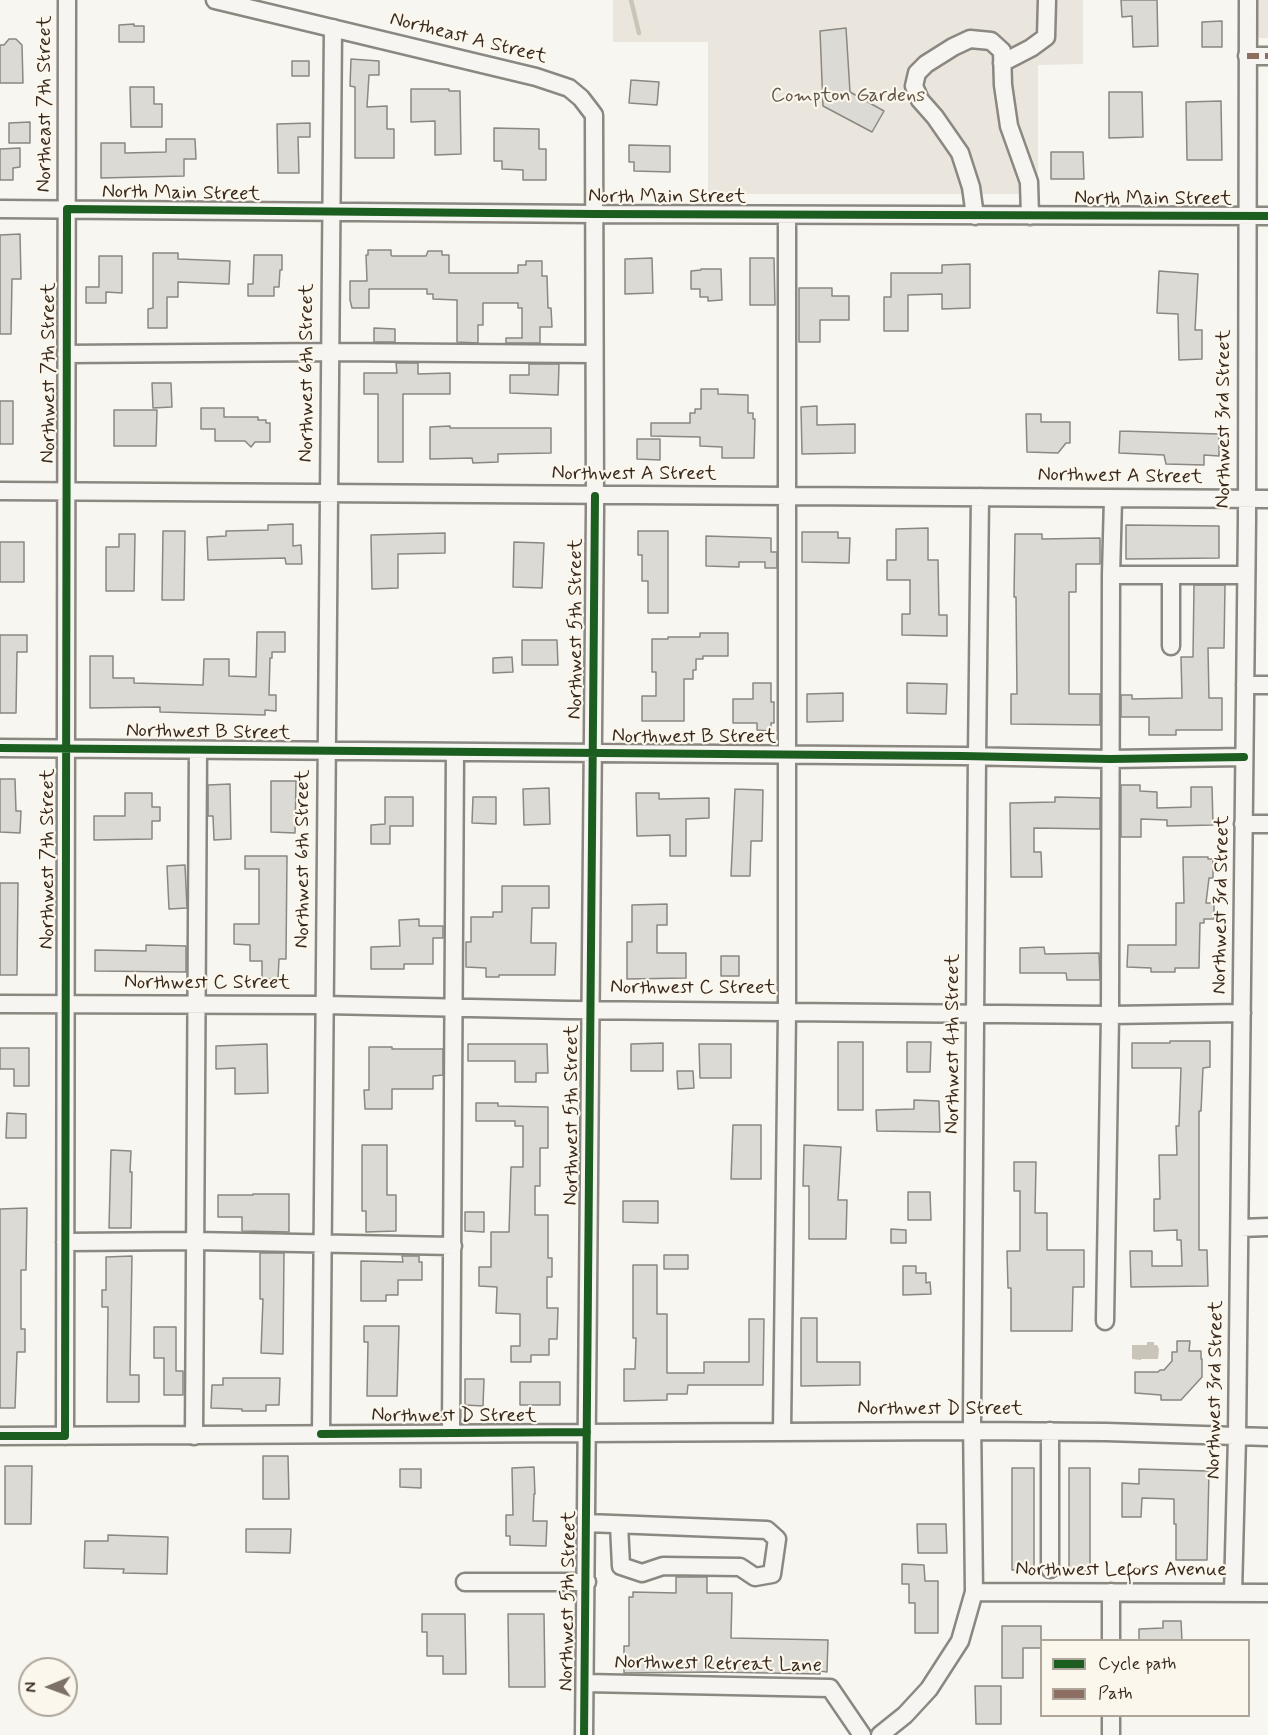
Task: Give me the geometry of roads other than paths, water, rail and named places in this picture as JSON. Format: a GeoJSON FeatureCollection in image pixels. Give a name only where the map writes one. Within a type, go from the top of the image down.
{"type":"FeatureCollection","features":[{"type":"Feature","properties":{"kind":"street","name":"Northeast 7th Street"},"geometry":{"type":"LineString","coordinates":[[67,0],[67,209]]}},
{"type":"Feature","properties":{"kind":"street","name":"Northeast A Street"},"geometry":{"type":"LineString","coordinates":[[215,0],[536,77],[569,88],[581,98],[594,115]]}},
{"type":"Feature","properties":{"kind":"street"},"geometry":{"type":"LineString","coordinates":[[1002,63],[1031,48],[1046,37],[1047,0]]}},
{"type":"Feature","properties":{"kind":"street","name":"Northwest 3rd Street"},"geometry":{"type":"LineString","coordinates":[[1233,1593],[1238,1437],[1247,499],[1248,0]]}},
{"type":"Feature","properties":{"kind":"street","name":"Northwest 6th Street"},"geometry":{"type":"LineString","coordinates":[[321,1434],[333,27]]}},
{"type":"Feature","properties":{"kind":"street"},"geometry":{"type":"LineString","coordinates":[[975,216],[971,187],[960,153],[920,100],[914,86],[917,73],[926,63],[970,39],[991,41],[1002,51],[1003,85],[1009,126],[1029,182],[1030,216]]}},
{"type":"Feature","properties":{"kind":"street"},"geometry":{"type":"LineString","coordinates":[[1247,56],[1268,56]]}},
{"type":"Feature","properties":{"kind":"street","name":"Northwest 5th Street"},"geometry":{"type":"LineString","coordinates":[[584,1735],[595,496],[594,115]]}},
{"type":"Feature","properties":{"kind":"street","name":"North Main Street"},"geometry":{"type":"LineString","coordinates":[[0,209],[1268,216]]}},
{"type":"Feature","properties":{"kind":"street","name":"Northwest 7th Street"},"geometry":{"type":"LineString","coordinates":[[65,1436],[67,209]]}},
{"type":"Feature","properties":{"kind":"street"},"geometry":{"type":"LineString","coordinates":[[782,1431],[787,1011],[787,215]]}},
{"type":"Feature","properties":{"kind":"street"},"geometry":{"type":"LineString","coordinates":[[66,354],[330,352],[594,354]]}},
{"type":"Feature","properties":{"kind":"street","name":"Northwest A Street"},"geometry":{"type":"LineString","coordinates":[[0,491],[1268,499]]}},
{"type":"Feature","properties":{"kind":"street","name":"Northwest 4th Street"},"geometry":{"type":"LineString","coordinates":[[880,1735],[905,1714],[929,1689],[960,1641],[974,1592],[972,1431],[980,497]]}},
{"type":"Feature","properties":{"kind":"street"},"geometry":{"type":"LineString","coordinates":[[1105,1322],[1110,1015],[1113,499]]}},
{"type":"Feature","properties":{"kind":"street"},"geometry":{"type":"LineString","coordinates":[[1111,574],[1246,575]]}},
{"type":"Feature","properties":{"kind":"street"},"geometry":{"type":"LineString","coordinates":[[1171,575],[1171,646]]}},
{"type":"Feature","properties":{"kind":"street"},"geometry":{"type":"LineString","coordinates":[[1245,685],[1268,685]]}},
{"type":"Feature","properties":{"kind":"street","name":"Northwest B Street"},"geometry":{"type":"LineString","coordinates":[[0,748],[1110,759],[1244,757]]}},
{"type":"Feature","properties":{"kind":"street"},"geometry":{"type":"LineString","coordinates":[[194,1436],[198,750]]}},
{"type":"Feature","properties":{"kind":"street"},"geometry":{"type":"LineString","coordinates":[[452,1433],[455,752]]}},
{"type":"Feature","properties":{"kind":"street"},"geometry":{"type":"LineString","coordinates":[[1243,824],[1268,824]]}},
{"type":"Feature","properties":{"kind":"street","name":"Northwest C Street"},"geometry":{"type":"LineString","coordinates":[[0,1004],[454,1006],[591,1010],[1110,1015],[1242,1013]]}},
{"type":"Feature","properties":{"kind":"street"},"geometry":{"type":"LineString","coordinates":[[1240,1228],[1268,1227]]}},
{"type":"Feature","properties":{"kind":"street"},"geometry":{"type":"LineString","coordinates":[[65,1242],[453,1246]]}},
{"type":"Feature","properties":{"kind":"street"},"geometry":{"type":"LineString","coordinates":[[1050,1431],[1050,1569]]}},
{"type":"Feature","properties":{"kind":"street","name":"Northwest D Street"},"geometry":{"type":"LineString","coordinates":[[0,1436],[1050,1431],[1268,1437]]}},
{"type":"Feature","properties":{"kind":"street"},"geometry":{"type":"LineString","coordinates":[[587,1523],[766,1530],[777,1539],[772,1574],[755,1576],[740,1567],[663,1566],[642,1573],[621,1566],[619,1525]]}},
{"type":"Feature","properties":{"kind":"street"},"geometry":{"type":"LineString","coordinates":[[465,1582],[587,1582]]}},
{"type":"Feature","properties":{"kind":"street","name":"Northwest Lefors Avenue"},"geometry":{"type":"LineString","coordinates":[[974,1592],[1268,1593]]}},
{"type":"Feature","properties":{"kind":"street"},"geometry":{"type":"LineString","coordinates":[[1111,1592],[1111,1639]]}},
{"type":"Feature","properties":{"kind":"street","name":"Northwest Retreat Lane"},"geometry":{"type":"LineString","coordinates":[[585,1683],[830,1688],[861,1735]]}},
{"type":"Feature","properties":{"kind":"street"},"geometry":{"type":"LineString","coordinates":[[1111,1717],[1111,1735]]}},
{"type":"Feature","properties":{"kind":"waterway"},"geometry":{"type":"LineString","coordinates":[[631,0],[639,33]]}},
{"type":"Feature","properties":{"kind":"park label","name":"Compton Gardens"},"geometry":{"type":"Point","coordinates":[848,97]}}]}
